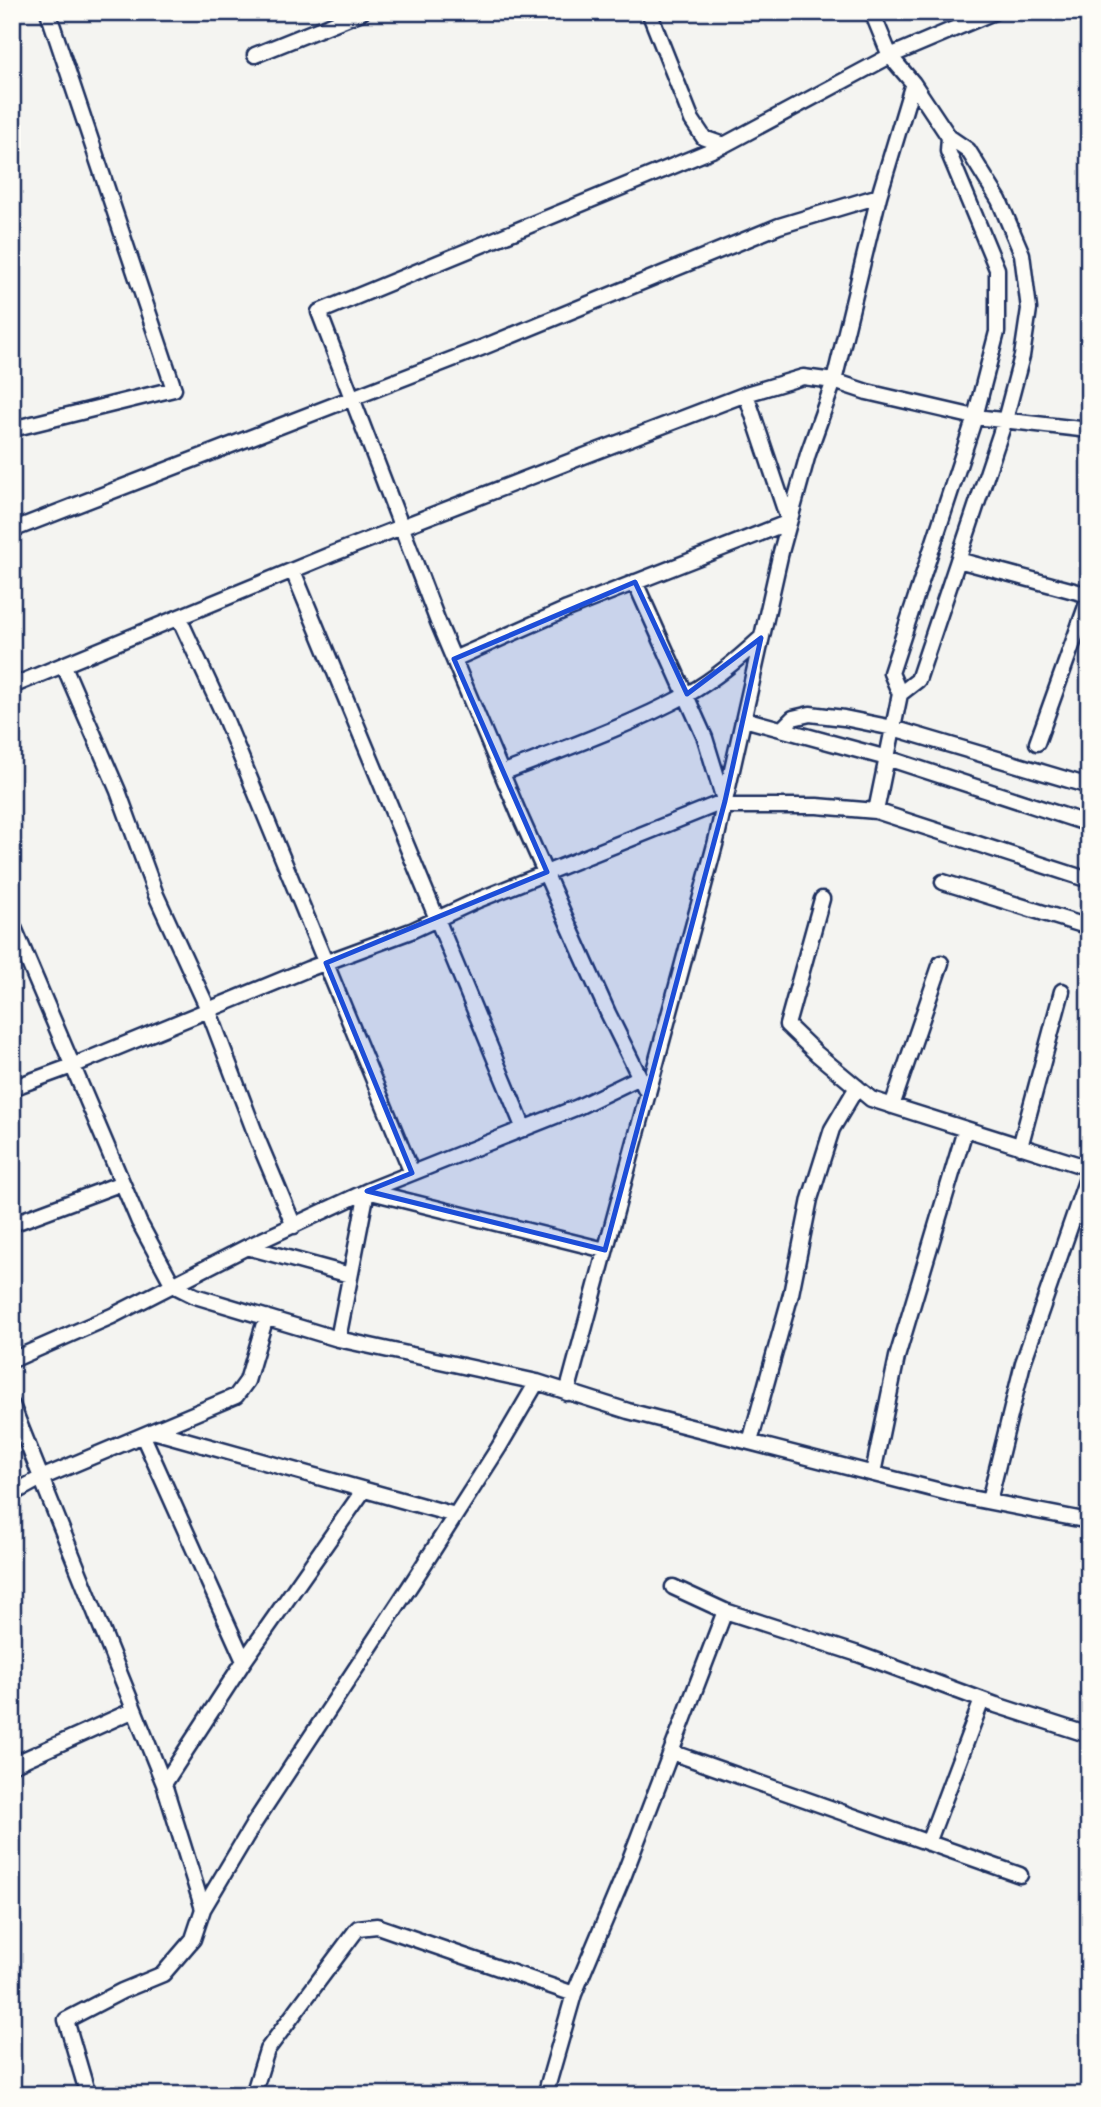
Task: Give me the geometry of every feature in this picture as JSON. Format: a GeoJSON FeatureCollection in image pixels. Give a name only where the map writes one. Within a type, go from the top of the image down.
{"type":"FeatureCollection","features":[{"type":"Feature","properties":{"kind":"street"},"geometry":{"type":"LineString","coordinates":[[12,429],[174,388],[48,12]]}},
{"type":"Feature","properties":{"kind":"street"},"geometry":{"type":"LineString","coordinates":[[255,55],[362,12]]}},
{"type":"Feature","properties":{"kind":"street"},"geometry":{"type":"LineString","coordinates":[[872,12],[890,56],[913,83],[949,137],[968,150],[999,200],[1022,254],[1029,309],[1022,356],[1005,420],[918,680],[900,694]]}},
{"type":"Feature","properties":{"kind":"street"},"geometry":{"type":"LineString","coordinates":[[648,1094],[608,1013],[454,659],[319,312],[724,145],[890,56],[994,12]]}},
{"type":"Feature","properties":{"kind":"street"},"geometry":{"type":"LineString","coordinates":[[650,13],[692,120],[704,138],[724,145]]}},
{"type":"Feature","properties":{"kind":"street"},"geometry":{"type":"LineString","coordinates":[[567,1393],[724,804],[789,522],[808,454],[834,381],[879,196],[913,83]]}},
{"type":"Feature","properties":{"kind":"street"},"geometry":{"type":"LineString","coordinates":[[876,811],[900,694],[891,673],[975,417],[997,332],[997,269],[948,151],[949,137]]}},
{"type":"Feature","properties":{"kind":"street"},"geometry":{"type":"LineString","coordinates":[[12,530],[481,348],[779,226],[879,196]]}},
{"type":"Feature","properties":{"kind":"street"},"geometry":{"type":"LineString","coordinates":[[12,686],[402,527],[746,394],[803,377],[834,381],[867,392],[975,417],[1089,430]]}},
{"type":"Feature","properties":{"kind":"street"},"geometry":{"type":"LineString","coordinates":[[746,394],[789,522]]}},
{"type":"Feature","properties":{"kind":"street"},"geometry":{"type":"LineString","coordinates":[[454,659],[567,609],[789,522]]}},
{"type":"Feature","properties":{"kind":"street"},"geometry":{"type":"LineString","coordinates":[[958,560],[1089,596],[1037,743]]}},
{"type":"Feature","properties":{"kind":"street"},"geometry":{"type":"LineString","coordinates":[[293,571],[524,1129]]}},
{"type":"Feature","properties":{"kind":"street"},"geometry":{"type":"LineString","coordinates":[[635,582],[705,738],[724,804]]}},
{"type":"Feature","properties":{"kind":"street"},"geometry":{"type":"LineString","coordinates":[[179,618],[222,711],[412,1173]]}},
{"type":"Feature","properties":{"kind":"street"},"geometry":{"type":"LineString","coordinates":[[502,773],[612,729],[687,694],[730,666],[761,638]]}},
{"type":"Feature","properties":{"kind":"street"},"geometry":{"type":"LineString","coordinates":[[64,666],[118,791],[156,895],[208,1009],[294,1226]]}},
{"type":"Feature","properties":{"kind":"street"},"geometry":{"type":"LineString","coordinates":[[782,729],[793,718],[810,713],[893,728],[1089,786]]}},
{"type":"Feature","properties":{"kind":"street"},"geometry":{"type":"LineString","coordinates":[[744,719],[887,758],[1089,824]]}},
{"type":"Feature","properties":{"kind":"street"},"geometry":{"type":"LineString","coordinates":[[12,1088],[438,919],[547,872],[724,804],[817,806],[876,811],[1089,880]]}},
{"type":"Feature","properties":{"kind":"street"},"geometry":{"type":"LineString","coordinates":[[943,882],[1089,927]]}},
{"type":"Feature","properties":{"kind":"street"},"geometry":{"type":"LineString","coordinates":[[822,899],[787,1025],[817,1054],[872,1099],[1089,1170],[1023,1363],[989,1501]]}},
{"type":"Feature","properties":{"kind":"street"},"geometry":{"type":"LineString","coordinates":[[12,923],[139,1222],[173,1284],[194,1296],[338,1339],[537,1382],[628,1411],[873,1473],[989,1501],[1089,1521]]}},
{"type":"Feature","properties":{"kind":"street"},"geometry":{"type":"LineString","coordinates":[[892,1106],[941,963]]}},
{"type":"Feature","properties":{"kind":"street"},"geometry":{"type":"LineString","coordinates":[[1020,1147],[1062,991]]}},
{"type":"Feature","properties":{"kind":"street"},"geometry":{"type":"LineString","coordinates":[[12,1360],[112,1316],[247,1247],[367,1191],[524,1129],[640,1077]]}},
{"type":"Feature","properties":{"kind":"street"},"geometry":{"type":"LineString","coordinates":[[750,1442],[791,1294],[810,1199],[832,1129],[856,1087]]}},
{"type":"Feature","properties":{"kind":"street"},"geometry":{"type":"LineString","coordinates":[[873,1473],[898,1357],[965,1130]]}},
{"type":"Feature","properties":{"kind":"street"},"geometry":{"type":"LineString","coordinates":[[12,1224],[122,1183]]}},
{"type":"Feature","properties":{"kind":"street"},"geometry":{"type":"LineString","coordinates":[[367,1191],[605,1250]]}},
{"type":"Feature","properties":{"kind":"street"},"geometry":{"type":"LineString","coordinates":[[338,1339],[367,1191]]}},
{"type":"Feature","properties":{"kind":"street"},"geometry":{"type":"LineString","coordinates":[[247,1247],[350,1275]]}},
{"type":"Feature","properties":{"kind":"street"},"geometry":{"type":"LineString","coordinates":[[12,1494],[41,1478],[236,1396],[247,1381],[266,1317]]}},
{"type":"Feature","properties":{"kind":"street"},"geometry":{"type":"LineString","coordinates":[[88,2095],[66,2020],[122,1991],[163,1974],[193,1939],[203,1909],[253,1825],[455,1515],[537,1382]]}},
{"type":"Feature","properties":{"kind":"street"},"geometry":{"type":"LineString","coordinates":[[12,1405],[164,1784],[203,1909]]}},
{"type":"Feature","properties":{"kind":"street"},"geometry":{"type":"LineString","coordinates":[[148,1434],[455,1515]]}},
{"type":"Feature","properties":{"kind":"street"},"geometry":{"type":"LineString","coordinates":[[148,1434],[244,1661]]}},
{"type":"Feature","properties":{"kind":"street"},"geometry":{"type":"LineString","coordinates":[[164,1784],[244,1661],[363,1491]]}},
{"type":"Feature","properties":{"kind":"street"},"geometry":{"type":"LineString","coordinates":[[673,1587],[725,1611],[858,1654],[982,1700],[1089,1735]]}},
{"type":"Feature","properties":{"kind":"street"},"geometry":{"type":"LineString","coordinates":[[545,2095],[574,1994],[625,1875],[725,1611]]}},
{"type":"Feature","properties":{"kind":"street"},"geometry":{"type":"LineString","coordinates":[[928,1843],[982,1700]]}},
{"type":"Feature","properties":{"kind":"street"},"geometry":{"type":"LineString","coordinates":[[12,1765],[134,1710]]}},
{"type":"Feature","properties":{"kind":"street"},"geometry":{"type":"LineString","coordinates":[[671,1752],[1020,1875]]}},
{"type":"Feature","properties":{"kind":"street"},"geometry":{"type":"LineString","coordinates":[[253,2095],[267,2050],[358,1928],[377,1926],[574,1994]]}},
{"type":"Feature","properties":{"kind":"highlighted area"},"geometry":{"type":"Polygon","coordinates":[[[635,582],[687,694],[761,638],[725,801],[605,1250],[367,1191],[412,1173],[326,963],[547,872],[454,659],[635,582]]]}}]}
